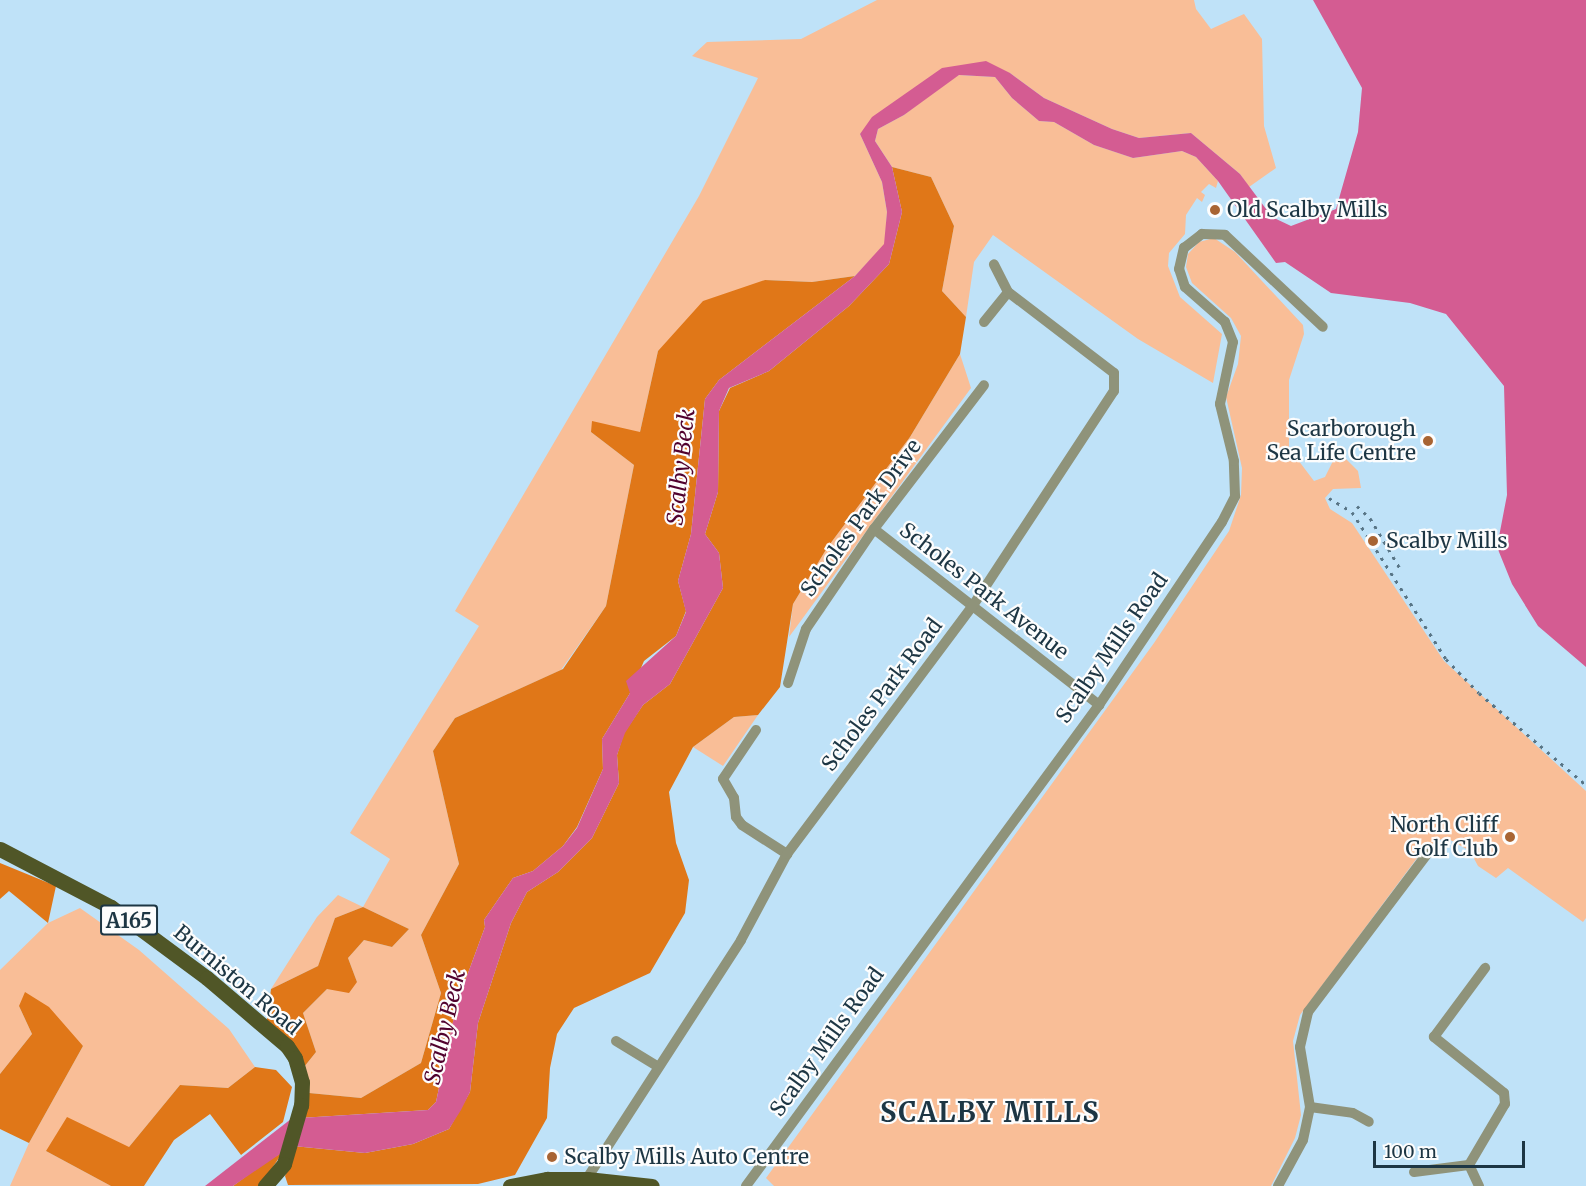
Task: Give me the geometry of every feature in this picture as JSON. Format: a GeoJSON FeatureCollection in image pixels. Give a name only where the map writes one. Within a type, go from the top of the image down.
{"type":"FeatureCollection","features":[{"type":"Feature","properties":{"kind":"main road","name":"Burniston Road"},"geometry":{"type":"LineString","coordinates":[[0,849],[111,907],[227,994],[295,1058],[302,1082],[301,1105],[288,1153],[277,1174],[265,1186]]}},
{"type":"Feature","properties":{"kind":"main road"},"geometry":{"type":"LineString","coordinates":[[510,1186],[548,1179],[652,1186]]}},
{"type":"Feature","properties":{"kind":"street","name":"Scalby Mills Road"},"geometry":{"type":"LineString","coordinates":[[746,1186],[1099,705],[1222,522],[1235,496],[1234,460],[1220,404],[1233,342],[1225,322],[1185,287],[1179,269],[1184,248],[1202,234],[1225,235],[1323,327]]}},
{"type":"Feature","properties":{"kind":"street","name":"Scholes Park Road"},"geometry":{"type":"LineString","coordinates":[[585,1182],[657,1066],[741,940],[787,854],[972,607],[1114,391],[1114,373],[1008,292],[994,264]]}},
{"type":"Feature","properties":{"kind":"street"},"geometry":{"type":"LineString","coordinates":[[984,322],[1008,292]]}},
{"type":"Feature","properties":{"kind":"street","name":"Scholes Park Drive"},"geometry":{"type":"LineString","coordinates":[[788,683],[806,629],[874,529],[984,385]]}},
{"type":"Feature","properties":{"kind":"street","name":"Scholes Park Avenue"},"geometry":{"type":"LineString","coordinates":[[874,529],[1099,705]]}},
{"type":"Feature","properties":{"kind":"street"},"geometry":{"type":"LineString","coordinates":[[756,729],[723,779],[734,798],[736,817],[742,825],[787,854]]}},
{"type":"Feature","properties":{"kind":"street"},"geometry":{"type":"LineString","coordinates":[[1278,1186],[1303,1140],[1310,1107],[1300,1047],[1308,1012],[1427,854]]}},
{"type":"Feature","properties":{"kind":"street"},"geometry":{"type":"LineString","coordinates":[[1469,1165],[1504,1104],[1504,1093],[1434,1037],[1485,968]]}},
{"type":"Feature","properties":{"kind":"street"},"geometry":{"type":"LineString","coordinates":[[616,1041],[657,1066]]}},
{"type":"Feature","properties":{"kind":"street"},"geometry":{"type":"LineString","coordinates":[[1310,1107],[1353,1113],[1369,1122]]}},
{"type":"Feature","properties":{"kind":"street"},"geometry":{"type":"LineString","coordinates":[[1414,1172],[1469,1165]]}},
{"type":"Feature","properties":{"kind":"street"},"geometry":{"type":"LineString","coordinates":[[1469,1165],[1479,1186]]}},
{"type":"Feature","properties":{"kind":"shaded area"},"geometry":{"type":"Polygon","coordinates":[[[877,0],[1194,0],[1196,9],[1211,29],[1244,14],[1262,39],[1264,126],[1276,168],[1249,187],[1240,174],[1191,133],[1139,138],[1112,129],[1044,98],[1010,73],[942,69],[860,134],[882,182],[887,212],[885,244],[855,276],[812,282],[765,280],[658,351],[640,432],[591,432],[634,465],[606,606],[561,670],[455,718],[433,751],[459,864],[421,935],[441,993],[421,1063],[361,1098],[309,1093],[304,1067],[316,1052],[303,1013],[327,989],[357,982],[348,958],[364,940],[392,947],[409,929],[363,907],[390,859],[350,833],[479,626],[455,611],[699,196],[758,78],[692,56],[707,42],[801,39],[877,0]]]}},
{"type":"Feature","properties":{"kind":"shaded area"},"geometry":{"type":"Polygon","coordinates":[[[1313,0],[1586,0],[1586,667],[1538,626],[1512,584],[1497,547],[1507,495],[1504,386],[1446,314],[1410,303],[1331,293],[1285,262],[1276,263],[1218,181],[1196,157],[1182,151],[1133,158],[1094,145],[1054,122],[1039,121],[1012,98],[995,77],[959,75],[904,115],[878,129],[875,141],[892,167],[902,212],[889,264],[849,306],[769,371],[729,388],[719,411],[718,492],[705,534],[719,553],[723,588],[670,684],[643,705],[625,733],[617,755],[619,783],[592,838],[558,872],[527,892],[511,923],[478,1023],[470,1092],[461,1110],[449,1129],[413,1144],[365,1153],[293,1146],[300,1118],[428,1110],[436,1102],[457,1003],[485,927],[484,920],[513,878],[533,871],[563,846],[577,828],[603,769],[602,739],[630,693],[626,681],[676,636],[686,612],[678,581],[691,534],[705,399],[719,380],[855,276],[884,244],[887,212],[882,182],[860,134],[872,117],[942,68],[986,61],[1010,73],[1044,98],[1112,129],[1139,138],[1191,133],[1240,174],[1272,217],[1291,226],[1336,209],[1358,132],[1362,88],[1313,0]]]}},
{"type":"Feature","properties":{"kind":"shaded area"},"geometry":{"type":"Polygon","coordinates":[[[959,75],[995,77],[1012,98],[1039,121],[1054,122],[1094,145],[1133,158],[1182,151],[1196,157],[1218,181],[1216,188],[1209,184],[1201,192],[1205,195],[1202,202],[1197,198],[1186,215],[1185,234],[1169,253],[1168,266],[1180,297],[1222,334],[1213,383],[1138,339],[993,235],[974,262],[966,317],[942,291],[954,226],[931,177],[892,167],[875,141],[878,129],[904,115],[947,81],[959,75]]]}},
{"type":"Feature","properties":{"kind":"shaded area"},"geometry":{"type":"Polygon","coordinates":[[[892,167],[931,177],[954,226],[942,291],[966,317],[960,354],[910,437],[827,548],[793,604],[780,687],[758,715],[734,717],[693,747],[669,792],[676,843],[689,880],[685,913],[650,973],[574,1008],[557,1034],[550,1068],[547,1118],[515,1175],[478,1184],[288,1185],[285,1176],[293,1159],[293,1146],[365,1153],[413,1144],[449,1129],[470,1092],[478,1023],[511,923],[527,892],[558,872],[592,838],[619,783],[617,755],[624,733],[643,705],[670,684],[723,588],[719,553],[705,534],[718,492],[719,411],[730,388],[769,371],[849,306],[889,264],[902,212],[892,167]]]}},
{"type":"Feature","properties":{"kind":"shaded area","name":"North Cliff Golf Club"},"geometry":{"type":"Polygon","coordinates":[[[1214,238],[1235,252],[1303,325],[1304,334],[1289,380],[1289,448],[1314,481],[1325,477],[1338,451],[1358,471],[1361,488],[1333,489],[1325,498],[1330,509],[1352,523],[1444,661],[1586,791],[1586,918],[1583,922],[1508,868],[1496,878],[1478,866],[1470,851],[1445,837],[1423,850],[1300,1015],[1293,1041],[1301,1115],[1295,1138],[1271,1186],[774,1186],[766,1178],[1154,643],[1229,531],[1241,495],[1242,468],[1226,397],[1238,364],[1241,336],[1231,318],[1192,283],[1186,267],[1188,254],[1199,242],[1214,238]]]}},
{"type":"Feature","properties":{"kind":"shaded area"},"geometry":{"type":"Polygon","coordinates":[[[855,276],[719,380],[705,399],[691,534],[678,581],[686,611],[676,636],[644,661],[630,693],[602,739],[603,769],[577,827],[563,846],[533,871],[513,878],[484,920],[485,927],[457,1003],[436,1102],[428,1110],[300,1118],[309,1093],[361,1098],[421,1063],[441,993],[421,935],[459,864],[433,751],[455,718],[563,669],[606,606],[634,465],[591,432],[592,421],[640,432],[658,351],[703,301],[765,280],[812,282],[855,276]]]}},
{"type":"Feature","properties":{"kind":"shaded area"},"geometry":{"type":"Polygon","coordinates":[[[960,354],[971,388],[789,637],[793,604],[827,548],[910,437],[960,354]]]}},
{"type":"Feature","properties":{"kind":"shaded area"},"geometry":{"type":"Polygon","coordinates":[[[758,715],[723,766],[693,747],[734,717],[758,715]]]}},
{"type":"Feature","properties":{"kind":"shaded area"},"geometry":{"type":"Polygon","coordinates":[[[0,863],[56,886],[48,923],[9,891],[0,899],[0,863]]]}},
{"type":"Feature","properties":{"kind":"shaded area"},"geometry":{"type":"Polygon","coordinates":[[[338,895],[363,907],[335,918],[318,966],[271,989],[317,917],[338,895]]]}},
{"type":"Feature","properties":{"kind":"shaded area"},"geometry":{"type":"Polygon","coordinates":[[[363,907],[409,929],[392,947],[364,940],[348,958],[357,982],[349,993],[327,989],[303,1013],[316,1052],[304,1067],[267,1020],[271,989],[318,966],[335,918],[363,907]]]}},
{"type":"Feature","properties":{"kind":"shaded area"},"geometry":{"type":"Polygon","coordinates":[[[80,908],[139,950],[229,1029],[255,1067],[228,1088],[180,1085],[129,1147],[46,1151],[111,1186],[10,1186],[29,1143],[83,1046],[19,1006],[32,1034],[0,1074],[0,970],[48,923],[80,908]]]}},
{"type":"Feature","properties":{"kind":"shaded area"},"geometry":{"type":"Polygon","coordinates":[[[25,992],[49,1007],[83,1046],[29,1143],[0,1129],[0,1074],[32,1034],[19,1006],[25,992]]]}},
{"type":"Feature","properties":{"kind":"shaded area"},"geometry":{"type":"Polygon","coordinates":[[[255,1067],[276,1070],[292,1087],[283,1122],[241,1155],[210,1114],[174,1140],[144,1186],[111,1186],[46,1151],[67,1117],[129,1147],[180,1085],[228,1088],[255,1067]]]}},
{"type":"Feature","properties":{"kind":"shaded area"},"geometry":{"type":"Polygon","coordinates":[[[291,1119],[283,1152],[233,1186],[205,1186],[291,1119]]]}},
{"type":"Feature","properties":{"kind":"shaded area"},"geometry":{"type":"Polygon","coordinates":[[[283,1152],[260,1186],[233,1186],[264,1163],[283,1152]]]}},
{"type":"Feature","properties":{"kind":"railway"},"geometry":{"type":"LineString","coordinates":[[1329,498],[1352,512],[1446,659],[1479,693],[1586,785]]}},
{"type":"Feature","properties":{"kind":"railway"},"geometry":{"type":"LineString","coordinates":[[1357,506],[1370,518],[1401,570]]}},
{"type":"Feature","properties":{"kind":"place","name":"Old Scalby Mills"},"geometry":{"type":"Point","coordinates":[1215,210]}},
{"type":"Feature","properties":{"kind":"place","name":"Scarborough Sea Life Centre"},"geometry":{"type":"Point","coordinates":[1428,441]}},
{"type":"Feature","properties":{"kind":"place","name":"Scalby Mills"},"geometry":{"type":"Point","coordinates":[1373,541]}},
{"type":"Feature","properties":{"kind":"place","name":"North Cliff Golf Club"},"geometry":{"type":"Point","coordinates":[1510,837]}},
{"type":"Feature","properties":{"kind":"place","name":"Scalby Mills Auto Centre"},"geometry":{"type":"Point","coordinates":[552,1157]}},
{"type":"Feature","properties":{"kind":"district","name":"SCALBY MILLS"},"geometry":{"type":"Point","coordinates":[990,1113]}},
{"type":"Feature","properties":{"kind":"water label","name":"Scalby Beck"},"geometry":{"type":"Point","coordinates":[681,467]}},
{"type":"Feature","properties":{"kind":"water label","name":"Scalby Beck"},"geometry":{"type":"Point","coordinates":[445,1027]}}]}
